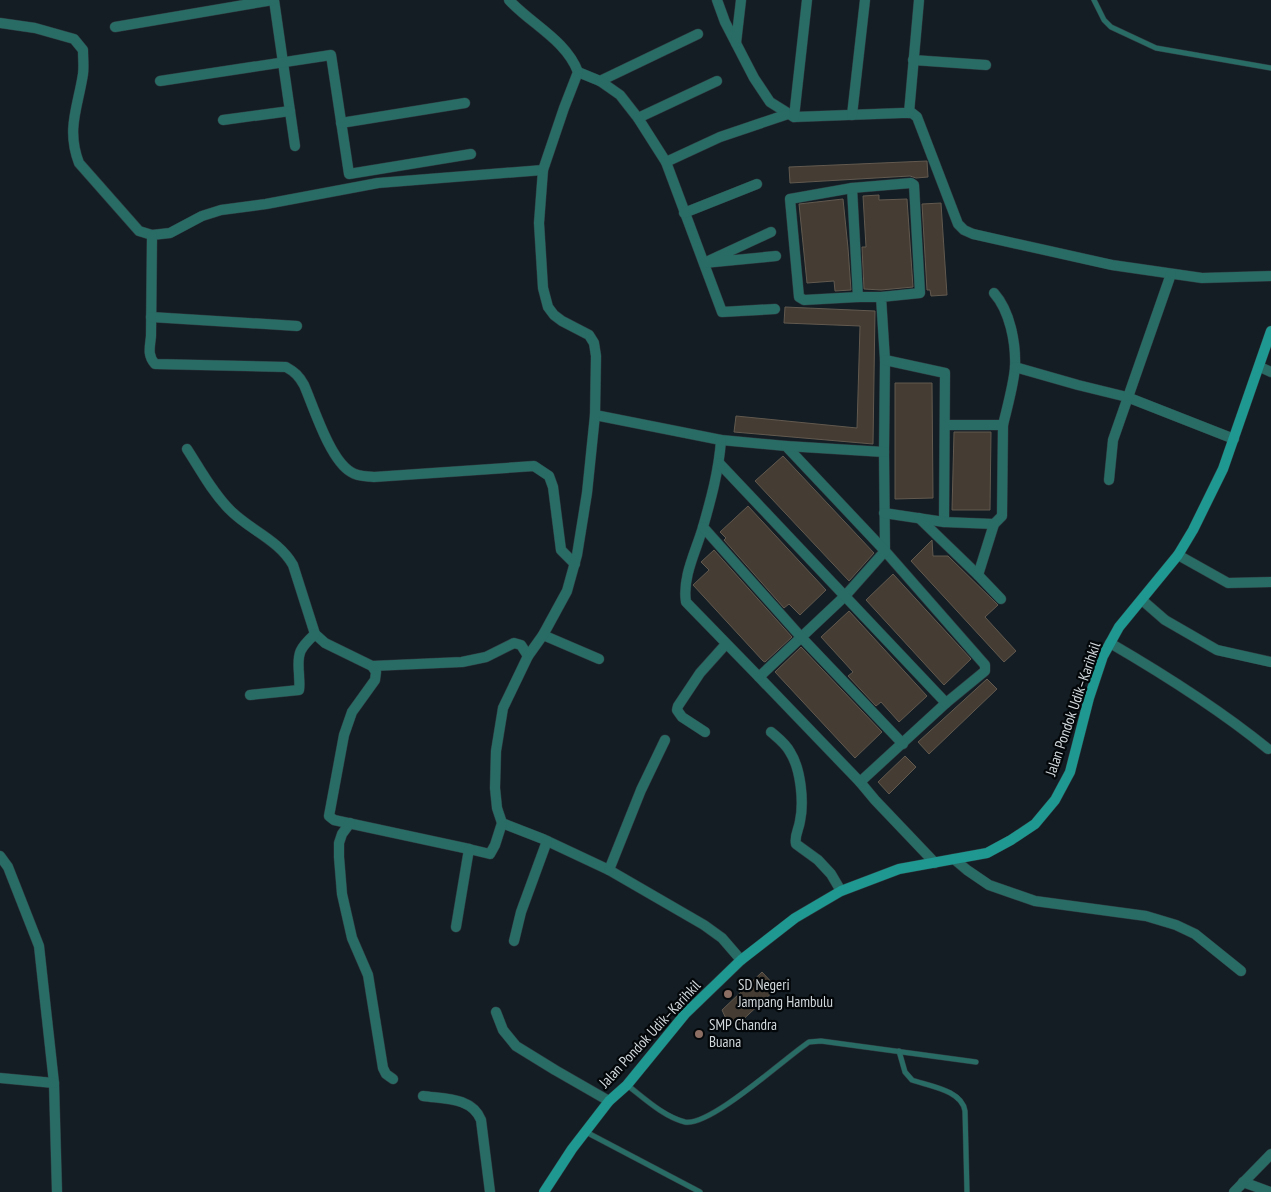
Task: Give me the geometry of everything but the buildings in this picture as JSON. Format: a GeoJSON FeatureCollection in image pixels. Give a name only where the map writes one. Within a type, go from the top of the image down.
{"type":"FeatureCollection","features":[{"type":"Feature","properties":{"kind":"street"},"geometry":{"type":"LineString","coordinates":[[115,27],[274,0],[295,146]]}},
{"type":"Feature","properties":{"kind":"street"},"geometry":{"type":"LineString","coordinates":[[372,666],[376,672],[375,680],[352,712],[344,735],[329,810],[330,816],[334,820],[490,854],[496,844],[502,822],[497,808],[495,788],[496,751],[503,708],[528,656],[543,635],[567,591],[575,564],[587,493],[595,415],[596,356],[594,343],[589,335],[554,315],[548,307],[543,288],[539,223],[543,170],[578,72],[573,59],[565,50],[509,0]]}},
{"type":"Feature","properties":{"kind":"street"},"geometry":{"type":"LineString","coordinates":[[717,0],[725,22],[754,78],[770,102],[791,116]]}},
{"type":"Feature","properties":{"kind":"street"},"geometry":{"type":"LineString","coordinates":[[736,43],[742,0]]}},
{"type":"Feature","properties":{"kind":"street"},"geometry":{"type":"LineString","coordinates":[[791,116],[807,0]]}},
{"type":"Feature","properties":{"kind":"street"},"geometry":{"type":"LineString","coordinates":[[852,115],[865,0]]}},
{"type":"Feature","properties":{"kind":"street"},"geometry":{"type":"LineString","coordinates":[[909,113],[919,0]]}},
{"type":"Feature","properties":{"kind":"street"},"geometry":{"type":"LineString","coordinates":[[0,23],[35,28],[74,39],[83,50],[83,72],[72,128],[75,150],[80,163],[139,231],[152,235],[170,233],[202,216],[222,210],[266,204],[378,183],[543,170]]}},
{"type":"Feature","properties":{"kind":"street"},"geometry":{"type":"LineString","coordinates":[[600,81],[698,34]]}},
{"type":"Feature","properties":{"kind":"street"},"geometry":{"type":"LineString","coordinates":[[160,82],[331,55],[349,174],[471,154]]}},
{"type":"Feature","properties":{"kind":"street"},"geometry":{"type":"LineString","coordinates":[[913,60],[986,65]]}},
{"type":"Feature","properties":{"kind":"street"},"geometry":{"type":"LineString","coordinates":[[578,72],[600,81],[620,95],[638,118],[666,162],[722,312],[775,309]]}},
{"type":"Feature","properties":{"kind":"street"},"geometry":{"type":"LineString","coordinates":[[638,118],[717,81]]}},
{"type":"Feature","properties":{"kind":"street"},"geometry":{"type":"LineString","coordinates":[[341,123],[465,103]]}},
{"type":"Feature","properties":{"kind":"street"},"geometry":{"type":"LineString","coordinates":[[223,120],[290,111]]}},
{"type":"Feature","properties":{"kind":"street"},"geometry":{"type":"LineString","coordinates":[[666,162],[720,137],[791,116],[909,113],[917,116],[958,224],[964,230],[998,240],[1087,260],[1171,274],[1202,278],[1271,276]]}},
{"type":"Feature","properties":{"kind":"street"},"geometry":{"type":"LineString","coordinates":[[911,183],[916,188],[920,293],[881,298],[858,297],[804,300],[799,297],[790,199],[852,188],[911,183]]}},
{"type":"Feature","properties":{"kind":"street"},"geometry":{"type":"LineString","coordinates":[[684,213],[757,184]]}},
{"type":"Feature","properties":{"kind":"street"},"geometry":{"type":"LineString","coordinates":[[852,188],[858,297]]}},
{"type":"Feature","properties":{"kind":"street"},"geometry":{"type":"LineString","coordinates":[[704,264],[771,232]]}},
{"type":"Feature","properties":{"kind":"street"},"geometry":{"type":"LineString","coordinates":[[152,235],[149,351],[150,358],[155,364],[286,367],[298,374],[336,457],[352,473],[359,476],[374,477],[534,466],[549,476],[553,487],[561,550],[575,564]]}},
{"type":"Feature","properties":{"kind":"street"},"geometry":{"type":"LineString","coordinates":[[704,264],[776,256]]}},
{"type":"Feature","properties":{"kind":"street"},"geometry":{"type":"LineString","coordinates":[[1109,480],[1113,440],[1171,274]]}},
{"type":"Feature","properties":{"kind":"street"},"geometry":{"type":"LineString","coordinates":[[978,575],[994,524],[1002,516],[1003,425],[1015,367],[1012,330],[1001,301],[994,293]]}},
{"type":"Feature","properties":{"kind":"street"},"geometry":{"type":"LineString","coordinates":[[759,677],[846,596],[884,551],[885,360],[881,298]]}},
{"type":"Feature","properties":{"kind":"street"},"geometry":{"type":"LineString","coordinates":[[151,317],[297,326]]}},
{"type":"Feature","properties":{"kind":"street","name":"Jalan Pondok Udik–Karihkil"},"geometry":{"type":"LineString","coordinates":[[544,1192],[609,1100],[627,1085],[685,1014],[741,960],[795,918],[841,891],[899,869],[987,854],[1035,824],[1055,800],[1070,772],[1089,698],[1103,656],[1119,627],[1178,555],[1193,530],[1223,469],[1271,331]]}},
{"type":"Feature","properties":{"kind":"street"},"geometry":{"type":"LineString","coordinates":[[885,360],[945,373],[944,522]]}},
{"type":"Feature","properties":{"kind":"street"},"geometry":{"type":"LineString","coordinates":[[1015,367],[1078,385],[1127,396],[1234,439]]}},
{"type":"Feature","properties":{"kind":"street"},"geometry":{"type":"LineString","coordinates":[[1260,367],[1271,372]]}},
{"type":"Feature","properties":{"kind":"street"},"geometry":{"type":"LineString","coordinates":[[595,415],[721,440],[884,452]]}},
{"type":"Feature","properties":{"kind":"street"},"geometry":{"type":"LineString","coordinates":[[945,425],[1003,425]]}},
{"type":"Feature","properties":{"kind":"street"},"geometry":{"type":"LineString","coordinates":[[721,440],[720,463],[686,581],[684,592],[686,602],[935,862]]}},
{"type":"Feature","properties":{"kind":"street"},"geometry":{"type":"LineString","coordinates":[[786,446],[884,551],[985,665],[985,671],[946,703],[860,782]]}},
{"type":"Feature","properties":{"kind":"street"},"geometry":{"type":"LineString","coordinates":[[187,448],[218,497],[230,511],[274,543],[288,556],[293,565],[315,634],[325,643],[372,666],[462,662],[486,657],[514,643],[521,645],[528,656]]}},
{"type":"Feature","properties":{"kind":"street"},"geometry":{"type":"LineString","coordinates":[[720,463],[946,703]]}},
{"type":"Feature","properties":{"kind":"street"},"geometry":{"type":"LineString","coordinates":[[884,513],[944,522],[994,524]]}},
{"type":"Feature","properties":{"kind":"street"},"geometry":{"type":"LineString","coordinates":[[919,518],[1001,599]]}},
{"type":"Feature","properties":{"kind":"street"},"geometry":{"type":"LineString","coordinates":[[703,527],[800,637],[903,744]]}},
{"type":"Feature","properties":{"kind":"street"},"geometry":{"type":"LineString","coordinates":[[1178,555],[1228,583],[1271,582]]}},
{"type":"Feature","properties":{"kind":"street"},"geometry":{"type":"LineString","coordinates":[[1142,600],[1165,620],[1217,650],[1271,662]]}},
{"type":"Feature","properties":{"kind":"street"},"geometry":{"type":"LineString","coordinates":[[250,695],[299,690],[299,652],[304,644],[315,634]]}},
{"type":"Feature","properties":{"kind":"street"},"geometry":{"type":"LineString","coordinates":[[543,635],[599,659]]}},
{"type":"Feature","properties":{"kind":"street"},"geometry":{"type":"LineString","coordinates":[[705,732],[682,717],[677,710],[700,673],[726,644]]}},
{"type":"Feature","properties":{"kind":"street"},"geometry":{"type":"LineString","coordinates":[[1110,644],[1152,668],[1239,725],[1268,749]]}},
{"type":"Feature","properties":{"kind":"street"},"geometry":{"type":"LineString","coordinates":[[771,732],[790,751],[795,760],[801,805],[800,822],[795,839],[796,844],[818,860],[831,874],[841,891]]}},
{"type":"Feature","properties":{"kind":"street"},"geometry":{"type":"LineString","coordinates":[[608,870],[641,790],[665,740]]}},
{"type":"Feature","properties":{"kind":"street"},"geometry":{"type":"LineString","coordinates":[[502,822],[608,870],[714,931],[741,960]]}},
{"type":"Feature","properties":{"kind":"street"},"geometry":{"type":"LineString","coordinates":[[350,823],[342,834],[340,843],[339,858],[342,894],[352,938],[368,975],[384,1068],[386,1074],[393,1079]]}},
{"type":"Feature","properties":{"kind":"street"},"geometry":{"type":"LineString","coordinates":[[514,941],[521,912],[547,841]]}},
{"type":"Feature","properties":{"kind":"street"},"geometry":{"type":"LineString","coordinates":[[456,927],[469,849]]}},
{"type":"Feature","properties":{"kind":"street"},"geometry":{"type":"LineString","coordinates":[[0,856],[8,867],[38,946],[54,1083],[57,1192]]}},
{"type":"Feature","properties":{"kind":"street"},"geometry":{"type":"LineString","coordinates":[[954,859],[989,885],[1036,900],[1146,916],[1176,924],[1195,934],[1241,971]]}},
{"type":"Feature","properties":{"kind":"street"},"geometry":{"type":"LineString","coordinates":[[496,1012],[503,1030],[516,1046],[609,1100]]}},
{"type":"Feature","properties":{"kind":"street"},"geometry":{"type":"LineString","coordinates":[[0,1078],[54,1083]]}},
{"type":"Feature","properties":{"kind":"street"},"geometry":{"type":"LineString","coordinates":[[423,1096],[458,1100],[473,1107],[478,1114],[481,1120],[490,1192]]}},
{"type":"Feature","properties":{"kind":"street"},"geometry":{"type":"LineString","coordinates":[[1234,1192],[1271,1154]]}},
{"type":"Feature","properties":{"kind":"street"},"geometry":{"type":"LineString","coordinates":[[1243,1182],[1270,1192]]}},
{"type":"Feature","properties":{"kind":"lane"},"geometry":{"type":"LineString","coordinates":[[1094,0],[1104,20],[1111,27],[1156,48],[1271,68]]}},
{"type":"Feature","properties":{"kind":"lane"},"geometry":{"type":"LineString","coordinates":[[627,1085],[677,1120],[696,1122],[727,1106],[809,1042],[822,1040],[976,1062]]}},
{"type":"Feature","properties":{"kind":"lane"},"geometry":{"type":"LineString","coordinates":[[899,1051],[908,1077],[955,1094],[962,1100],[965,1111],[967,1192]]}},
{"type":"Feature","properties":{"kind":"lane"},"geometry":{"type":"LineString","coordinates":[[585,1132],[700,1192]]}},
{"type":"Feature","properties":{"kind":"place","name":"SD Negeri Jampang Hambulu"},"geometry":{"type":"Point","coordinates":[728,994]}},
{"type":"Feature","properties":{"kind":"place","name":"SMP Chandra Buana"},"geometry":{"type":"Point","coordinates":[699,1034]}}]}
